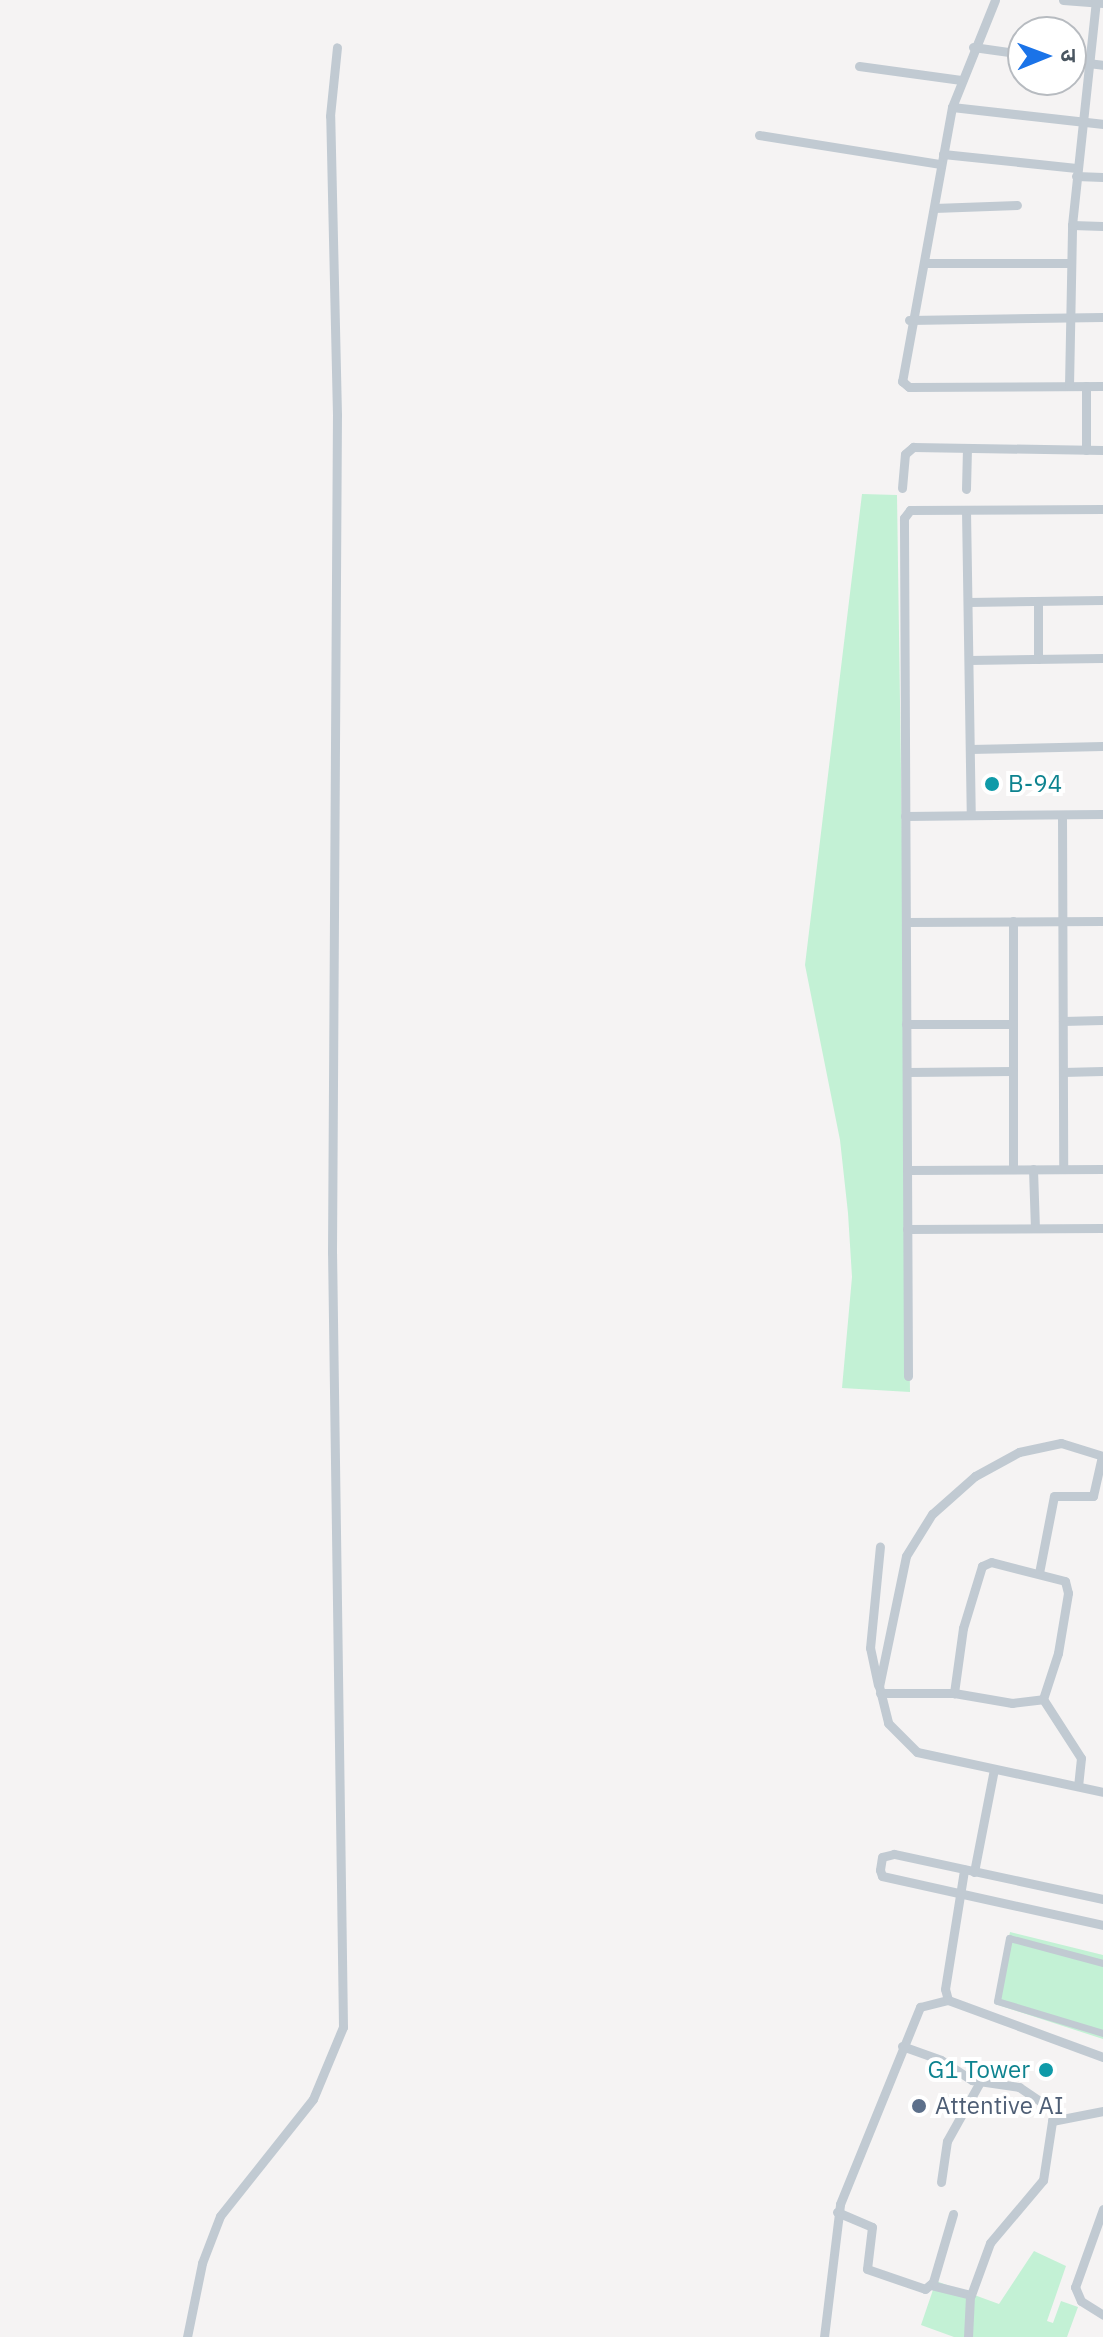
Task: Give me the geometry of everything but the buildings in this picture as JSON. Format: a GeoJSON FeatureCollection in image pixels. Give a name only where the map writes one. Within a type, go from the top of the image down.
{"type":"FeatureCollection","features":[{"type":"Feature","properties":{"kind":"street"},"geometry":{"type":"LineString","coordinates":[[995,0],[973,47],[952,107],[925,263],[909,320],[901,376],[904,385],[1103,386]]}},
{"type":"Feature","properties":{"kind":"street"},"geometry":{"type":"LineString","coordinates":[[1063,0],[1098,2],[1087,54]]}},
{"type":"Feature","properties":{"kind":"street"},"geometry":{"type":"LineString","coordinates":[[187,2337],[202,2263],[220,2216],[313,2099],[343,2027],[332,1253],[337,415],[330,116],[337,47]]}},
{"type":"Feature","properties":{"kind":"street"},"geometry":{"type":"LineString","coordinates":[[973,47],[1007,52]]}},
{"type":"Feature","properties":{"kind":"street"},"geometry":{"type":"LineString","coordinates":[[859,66],[961,80]]}},
{"type":"Feature","properties":{"kind":"street"},"geometry":{"type":"LineString","coordinates":[[1069,386],[1072,225],[1083,96]]}},
{"type":"Feature","properties":{"kind":"street"},"geometry":{"type":"LineString","coordinates":[[952,107],[1103,124]]}},
{"type":"Feature","properties":{"kind":"street"},"geometry":{"type":"LineString","coordinates":[[759,135],[1103,177]]}},
{"type":"Feature","properties":{"kind":"street"},"geometry":{"type":"LineString","coordinates":[[934,208],[1017,205]]}},
{"type":"Feature","properties":{"kind":"street"},"geometry":{"type":"LineString","coordinates":[[1072,225],[1103,226]]}},
{"type":"Feature","properties":{"kind":"street"},"geometry":{"type":"LineString","coordinates":[[925,263],[1071,263]]}},
{"type":"Feature","properties":{"kind":"street"},"geometry":{"type":"LineString","coordinates":[[909,320],[1103,317]]}},
{"type":"Feature","properties":{"kind":"street"},"geometry":{"type":"LineString","coordinates":[[1086,386],[1086,450]]}},
{"type":"Feature","properties":{"kind":"street"},"geometry":{"type":"LineString","coordinates":[[902,488],[910,448],[1103,450]]}},
{"type":"Feature","properties":{"kind":"street"},"geometry":{"type":"LineString","coordinates":[[966,489],[967,448]]}},
{"type":"Feature","properties":{"kind":"street"},"geometry":{"type":"LineString","coordinates":[[908,1376],[904,518],[910,510],[1103,509]]}},
{"type":"Feature","properties":{"kind":"street"},"geometry":{"type":"LineString","coordinates":[[966,510],[971,815]]}},
{"type":"Feature","properties":{"kind":"street"},"geometry":{"type":"LineString","coordinates":[[968,602],[1103,600]]}},
{"type":"Feature","properties":{"kind":"street"},"geometry":{"type":"LineString","coordinates":[[1038,601],[1038,659]]}},
{"type":"Feature","properties":{"kind":"street"},"geometry":{"type":"LineString","coordinates":[[969,660],[1103,658]]}},
{"type":"Feature","properties":{"kind":"street"},"geometry":{"type":"LineString","coordinates":[[970,749],[1103,746]]}},
{"type":"Feature","properties":{"kind":"street"},"geometry":{"type":"LineString","coordinates":[[905,816],[1103,814]]}},
{"type":"Feature","properties":{"kind":"street"},"geometry":{"type":"LineString","coordinates":[[1062,815],[1063,1169]]}},
{"type":"Feature","properties":{"kind":"street"},"geometry":{"type":"LineString","coordinates":[[1013,921],[1013,1169]]}},
{"type":"Feature","properties":{"kind":"street"},"geometry":{"type":"LineString","coordinates":[[906,922],[1103,921]]}},
{"type":"Feature","properties":{"kind":"street"},"geometry":{"type":"LineString","coordinates":[[1063,1021],[1103,1020]]}},
{"type":"Feature","properties":{"kind":"street"},"geometry":{"type":"LineString","coordinates":[[906,1024],[1013,1024]]}},
{"type":"Feature","properties":{"kind":"street"},"geometry":{"type":"LineString","coordinates":[[907,1072],[1013,1071]]}},
{"type":"Feature","properties":{"kind":"street"},"geometry":{"type":"LineString","coordinates":[[1063,1072],[1103,1071]]}},
{"type":"Feature","properties":{"kind":"street"},"geometry":{"type":"LineString","coordinates":[[1033,1169],[1035,1228]]}},
{"type":"Feature","properties":{"kind":"street"},"geometry":{"type":"LineString","coordinates":[[907,1170],[1103,1169]]}},
{"type":"Feature","properties":{"kind":"street"},"geometry":{"type":"LineString","coordinates":[[907,1229],[1103,1228]]}},
{"type":"Feature","properties":{"kind":"street"},"geometry":{"type":"LineString","coordinates":[[879,1690],[906,1556],[932,1514],[975,1476],[1019,1452],[1061,1443],[1103,1456],[1093,1496],[1054,1496],[1039,1573]]}},
{"type":"Feature","properties":{"kind":"street"},"geometry":{"type":"LineString","coordinates":[[880,1546],[870,1648],[888,1723],[910,1748],[1103,1792]]}},
{"type":"Feature","properties":{"kind":"street"},"geometry":{"type":"LineString","coordinates":[[954,1693],[963,1628],[982,1566],[991,1562],[1065,1581],[1068,1593],[1058,1653],[1043,1699]]}},
{"type":"Feature","properties":{"kind":"street"},"geometry":{"type":"LineString","coordinates":[[879,1690],[954,1693],[1012,1703],[1043,1699]]}},
{"type":"Feature","properties":{"kind":"street"},"geometry":{"type":"LineString","coordinates":[[1043,1699],[1081,1758],[1078,1786]]}},
{"type":"Feature","properties":{"kind":"street"},"geometry":{"type":"LineString","coordinates":[[948,2000],[945,1989],[960,1895],[969,1871],[994,1769]]}},
{"type":"Feature","properties":{"kind":"street"},"geometry":{"type":"LineString","coordinates":[[1103,1899],[887,1854],[880,1870],[882,1876],[1103,1925]]}},
{"type":"Feature","properties":{"kind":"street"},"geometry":{"type":"LineString","coordinates":[[1103,1963],[1009,1938],[997,2001],[1103,2033]]}},
{"type":"Feature","properties":{"kind":"street"},"geometry":{"type":"LineString","coordinates":[[824,2337],[837,2212],[920,2007],[948,2000],[1103,2057]]}},
{"type":"Feature","properties":{"kind":"street"},"geometry":{"type":"LineString","coordinates":[[902,2046],[980,2082],[1005,2083],[1029,2092],[1049,2107],[1052,2121],[1043,2180],[990,2243],[970,2296],[968,2337]]}},
{"type":"Feature","properties":{"kind":"street"},"geometry":{"type":"LineString","coordinates":[[941,2182],[947,2141],[980,2082]]}},
{"type":"Feature","properties":{"kind":"street"},"geometry":{"type":"LineString","coordinates":[[1052,2121],[1103,2111]]}},
{"type":"Feature","properties":{"kind":"street"},"geometry":{"type":"LineString","coordinates":[[1103,2209],[1075,2287],[1081,2301],[1103,2315]]}},
{"type":"Feature","properties":{"kind":"street"},"geometry":{"type":"LineString","coordinates":[[837,2212],[872,2227],[867,2269],[922,2288],[931,2285],[970,2296]]}},
{"type":"Feature","properties":{"kind":"street"},"geometry":{"type":"LineString","coordinates":[[931,2285],[953,2214]]}},
{"type":"Feature","properties":{"kind":"green space"},"geometry":{"type":"Polygon","coordinates":[[[862,494],[897,495],[910,1392],[842,1388],[852,1277],[848,1213],[840,1140],[805,965],[862,494]]]}},
{"type":"Feature","properties":{"kind":"green space"},"geometry":{"type":"Polygon","coordinates":[[[1010,1932],[1103,1955],[1103,2039],[995,2004],[1010,1932]]]}},
{"type":"Feature","properties":{"kind":"green space"},"geometry":{"type":"Polygon","coordinates":[[[1034,2251],[1066,2266],[1047,2321],[1053,2323],[1061,2301],[1078,2307],[1067,2337],[954,2337],[921,2325],[936,2281],[999,2304],[1034,2251]]]}},
{"type":"Feature","properties":{"kind":"place","name":"B-94"},"geometry":{"type":"Point","coordinates":[992,784]}},
{"type":"Feature","properties":{"kind":"place","name":"G1 Tower"},"geometry":{"type":"Point","coordinates":[1046,2070]}},
{"type":"Feature","properties":{"kind":"place","name":"Attentive AI"},"geometry":{"type":"Point","coordinates":[919,2106]}}]}
